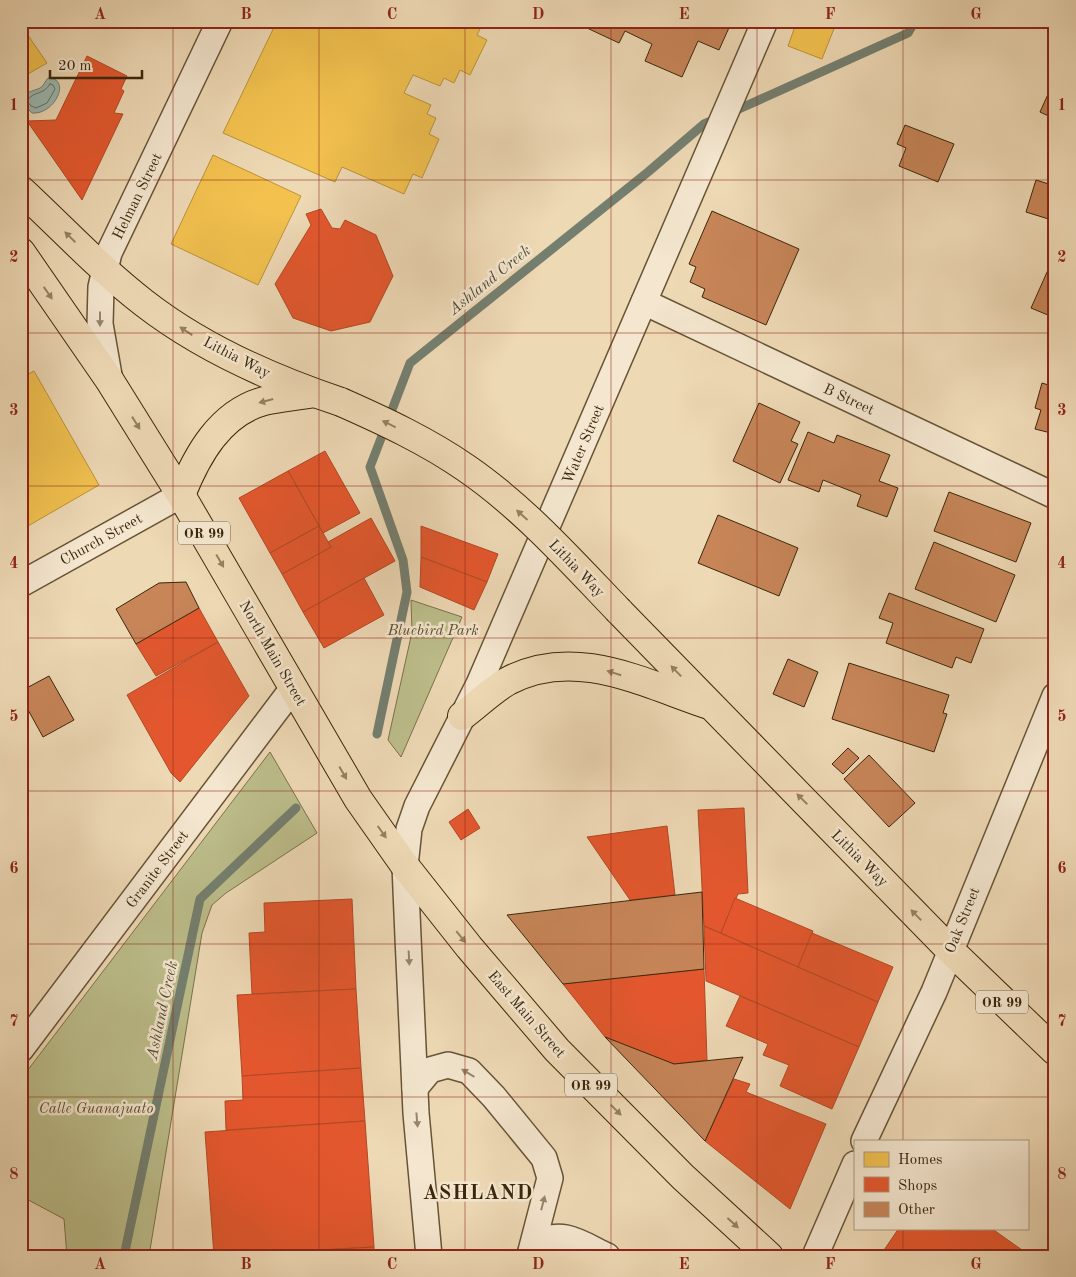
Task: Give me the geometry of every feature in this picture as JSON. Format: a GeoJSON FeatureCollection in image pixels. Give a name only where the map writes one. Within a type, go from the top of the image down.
{"type":"FeatureCollection","features":[{"type":"Feature","properties":{"kind":"main road","name":"Lithia Way"},"geometry":{"type":"LineString","coordinates":[[21,190],[105,270],[146,304],[192,334],[248,365],[314,393],[341,402],[417,437],[467,468],[554,544],[950,950],[1055,1051]]}},
{"type":"Feature","properties":{"kind":"main road","name":"North Main Street"},"geometry":{"type":"LineString","coordinates":[[21,252],[110,381],[181,495],[358,799],[405,866]]}},
{"type":"Feature","properties":{"kind":"main road"},"geometry":{"type":"LineString","coordinates":[[181,495],[191,470],[216,431],[230,416],[264,401],[314,393]]}},
{"type":"Feature","properties":{"kind":"main road"},"geometry":{"type":"LineString","coordinates":[[462,716],[507,681],[540,670],[577,665],[611,671],[710,705]]}},
{"type":"Feature","properties":{"kind":"main road","name":"East Main Street"},"geometry":{"type":"LineString","coordinates":[[405,866],[557,1050],[683,1177],[769,1256]]}},
{"type":"Feature","properties":{"kind":"street","name":"Helman Street"},"geometry":{"type":"LineString","coordinates":[[110,381],[100,324],[101,287],[109,253],[220,21]]}},
{"type":"Feature","properties":{"kind":"street","name":"Water Street"},"geometry":{"type":"LineString","coordinates":[[405,866],[409,829],[415,814],[479,684],[765,21]]}},
{"type":"Feature","properties":{"kind":"street","name":"B Street"},"geometry":{"type":"LineString","coordinates":[[644,302],[1055,496]]}},
{"type":"Feature","properties":{"kind":"street","name":"Church Street"},"geometry":{"type":"LineString","coordinates":[[21,584],[181,495]]}},
{"type":"Feature","properties":{"kind":"street","name":"Granite Street"},"geometry":{"type":"LineString","coordinates":[[21,1049],[293,688]]}},
{"type":"Feature","properties":{"kind":"street","name":"Oak Street"},"geometry":{"type":"LineString","coordinates":[[864,1140],[934,992],[1055,696]]}},
{"type":"Feature","properties":{"kind":"street"},"geometry":{"type":"LineString","coordinates":[[405,866],[415,1088],[429,1256]]}},
{"type":"Feature","properties":{"kind":"street"},"geometry":{"type":"LineString","coordinates":[[415,1088],[430,1070],[448,1065],[469,1071],[494,1097],[544,1158],[550,1178],[530,1253]]}},
{"type":"Feature","properties":{"kind":"street"},"geometry":{"type":"LineString","coordinates":[[815,1256],[854,1166]]}},
{"type":"Feature","properties":{"kind":"street"},"geometry":{"type":"LineString","coordinates":[[530,1253],[548,1237],[560,1236],[607,1256]]}},
{"type":"Feature","properties":{"kind":"green space","name":"Bluebird Park"},"geometry":{"type":"Polygon","coordinates":[[[411,600],[462,617],[401,757],[388,740],[412,632],[411,600]]]}},
{"type":"Feature","properties":{"kind":"green space","name":"Calle Guanajuato"},"geometry":{"type":"Polygon","coordinates":[[[270,752],[317,833],[226,893],[212,905],[202,933],[149,1256],[67,1256],[64,1219],[21,1196],[21,1079],[270,752]]]}},
{"type":"Feature","properties":{"kind":"water"},"geometry":{"type":"Polygon","coordinates":[[[48,78],[55,80],[59,84],[58,96],[48,108],[32,113],[23,104],[24,97],[26,94],[41,87],[48,78]]]}},
{"type":"Feature","properties":{"kind":"building: Homes"},"geometry":{"type":"Polygon","coordinates":[[[277,21],[484,21],[477,35],[487,40],[470,75],[460,70],[454,83],[444,78],[440,86],[413,75],[404,93],[431,105],[427,114],[436,118],[429,134],[439,139],[422,178],[413,174],[404,194],[342,167],[335,182],[223,133],[277,21]]]}},
{"type":"Feature","properties":{"kind":"building: Homes"},"geometry":{"type":"Polygon","coordinates":[[[797,21],[837,21],[822,59],[788,46],[797,21]]]}},
{"type":"Feature","properties":{"kind":"building: Homes"},"geometry":{"type":"Polygon","coordinates":[[[851,21],[869,21],[867,27],[851,21]]]}},
{"type":"Feature","properties":{"kind":"building: Homes"},"geometry":{"type":"Polygon","coordinates":[[[21,25],[47,63],[21,78],[21,25]]]}},
{"type":"Feature","properties":{"kind":"building: Homes"},"geometry":{"type":"Polygon","coordinates":[[[213,155],[301,196],[258,285],[171,244],[213,155]]]}},
{"type":"Feature","properties":{"kind":"building: Homes"},"geometry":{"type":"Polygon","coordinates":[[[34,371],[99,485],[21,530],[21,378],[34,371]]]}},
{"type":"Feature","properties":{"kind":"building: Shops"},"geometry":{"type":"Polygon","coordinates":[[[87,56],[127,76],[121,89],[124,91],[114,113],[123,114],[82,200],[27,121],[56,120],[87,56]]]}},
{"type":"Feature","properties":{"kind":"building: Shops"},"geometry":{"type":"Polygon","coordinates":[[[321,209],[332,228],[340,229],[345,220],[376,235],[393,276],[370,322],[331,331],[293,318],[275,284],[311,225],[306,214],[321,209]]]}},
{"type":"Feature","properties":{"kind":"building: Shops"},"geometry":{"type":"Polygon","coordinates":[[[325,451],[360,513],[323,533],[288,471],[325,451]]]}},
{"type":"Feature","properties":{"kind":"building: Shops"},"geometry":{"type":"Polygon","coordinates":[[[288,471],[319,526],[270,553],[239,498],[288,471]]]}},
{"type":"Feature","properties":{"kind":"building: Shops"},"geometry":{"type":"Polygon","coordinates":[[[371,518],[395,561],[303,612],[282,574],[331,547],[328,542],[371,518]]]}},
{"type":"Feature","properties":{"kind":"building: Shops"},"geometry":{"type":"Polygon","coordinates":[[[319,526],[331,547],[282,574],[270,553],[319,526]]]}},
{"type":"Feature","properties":{"kind":"building: Shops"},"geometry":{"type":"Polygon","coordinates":[[[421,526],[498,554],[487,582],[421,557],[421,526]]]}},
{"type":"Feature","properties":{"kind":"building: Shops"},"geometry":{"type":"Polygon","coordinates":[[[421,557],[487,582],[474,610],[420,587],[421,557]]]}},
{"type":"Feature","properties":{"kind":"building: Shops"},"geometry":{"type":"Polygon","coordinates":[[[364,578],[384,615],[324,648],[303,612],[364,578]]]}},
{"type":"Feature","properties":{"kind":"building: Shops"},"geometry":{"type":"Polygon","coordinates":[[[199,608],[218,642],[156,676],[136,644],[199,608]]]}},
{"type":"Feature","properties":{"kind":"building: Shops"},"geometry":{"type":"Polygon","coordinates":[[[218,642],[249,696],[180,782],[171,773],[127,695],[218,642]]]}},
{"type":"Feature","properties":{"kind":"building: Shops"},"geometry":{"type":"Polygon","coordinates":[[[744,808],[748,893],[738,894],[721,933],[704,926],[698,810],[744,808]]]}},
{"type":"Feature","properties":{"kind":"building: Shops"},"geometry":{"type":"Polygon","coordinates":[[[468,809],[480,828],[461,840],[449,822],[468,809]]]}},
{"type":"Feature","properties":{"kind":"building: Shops"},"geometry":{"type":"Polygon","coordinates":[[[667,826],[675,895],[630,900],[587,837],[667,826]]]}},
{"type":"Feature","properties":{"kind":"building: Shops"},"geometry":{"type":"Polygon","coordinates":[[[735,898],[813,931],[798,967],[721,933],[735,898]]]}},
{"type":"Feature","properties":{"kind":"building: Shops"},"geometry":{"type":"Polygon","coordinates":[[[352,899],[356,989],[252,994],[249,933],[265,932],[264,903],[352,899]]]}},
{"type":"Feature","properties":{"kind":"building: Shops"},"geometry":{"type":"Polygon","coordinates":[[[704,926],[878,1002],[859,1047],[706,981],[704,926]]]}},
{"type":"Feature","properties":{"kind":"building: Shops"},"geometry":{"type":"Polygon","coordinates":[[[812,933],[893,967],[878,1002],[798,967],[812,933]]]}},
{"type":"Feature","properties":{"kind":"building: Shops"},"geometry":{"type":"Polygon","coordinates":[[[704,969],[707,1060],[674,1064],[605,1037],[563,984],[704,969]]]}},
{"type":"Feature","properties":{"kind":"building: Shops"},"geometry":{"type":"Polygon","coordinates":[[[356,989],[361,1068],[242,1076],[237,995],[356,989]]]}},
{"type":"Feature","properties":{"kind":"building: Shops"},"geometry":{"type":"Polygon","coordinates":[[[740,996],[859,1047],[832,1109],[780,1086],[789,1065],[763,1055],[768,1044],[726,1026],[740,996]]]}},
{"type":"Feature","properties":{"kind":"building: Shops"},"geometry":{"type":"Polygon","coordinates":[[[361,1068],[365,1121],[226,1130],[225,1101],[243,1100],[242,1076],[361,1068]]]}},
{"type":"Feature","properties":{"kind":"building: Shops"},"geometry":{"type":"Polygon","coordinates":[[[734,1079],[750,1084],[746,1092],[826,1124],[790,1209],[705,1141],[734,1079]]]}},
{"type":"Feature","properties":{"kind":"building: Shops"},"geometry":{"type":"Polygon","coordinates":[[[365,1121],[374,1247],[214,1256],[205,1132],[365,1121]]]}},
{"type":"Feature","properties":{"kind":"building: Shops"},"geometry":{"type":"Polygon","coordinates":[[[898,1230],[994,1230],[1029,1255],[880,1256],[898,1230]]]}},
{"type":"Feature","properties":{"kind":"building: Shops"},"geometry":{"type":"Polygon","coordinates":[[[374,1247],[374,1256],[231,1256],[231,1255],[374,1247]]]}},
{"type":"Feature","properties":{"kind":"building: Other"},"geometry":{"type":"Polygon","coordinates":[[[572,21],[732,21],[719,50],[698,41],[682,77],[645,61],[652,44],[625,31],[619,43],[572,21]]]}},
{"type":"Feature","properties":{"kind":"building: Other"},"geometry":{"type":"Polygon","coordinates":[[[1049,92],[1055,95],[1055,119],[1040,112],[1049,92]]]}},
{"type":"Feature","properties":{"kind":"building: Other"},"geometry":{"type":"Polygon","coordinates":[[[905,125],[954,144],[938,182],[899,166],[906,148],[897,144],[905,125]]]}},
{"type":"Feature","properties":{"kind":"building: Other"},"geometry":{"type":"Polygon","coordinates":[[[1036,180],[1055,186],[1055,221],[1026,212],[1036,180]]]}},
{"type":"Feature","properties":{"kind":"building: Other"},"geometry":{"type":"Polygon","coordinates":[[[712,211],[799,249],[766,325],[702,297],[705,289],[690,282],[696,267],[689,264],[712,211]]]}},
{"type":"Feature","properties":{"kind":"building: Other"},"geometry":{"type":"Polygon","coordinates":[[[1048,270],[1055,273],[1055,318],[1031,308],[1048,270]]]}},
{"type":"Feature","properties":{"kind":"building: Other"},"geometry":{"type":"Polygon","coordinates":[[[1042,383],[1055,387],[1055,434],[1035,429],[1041,410],[1035,408],[1042,383]]]}},
{"type":"Feature","properties":{"kind":"building: Other"},"geometry":{"type":"Polygon","coordinates":[[[759,403],[800,422],[791,441],[798,444],[780,483],[733,461],[759,403]]]}},
{"type":"Feature","properties":{"kind":"building: Other"},"geometry":{"type":"Polygon","coordinates":[[[808,432],[834,443],[837,435],[890,455],[879,481],[898,488],[887,517],[857,506],[861,495],[823,480],[819,492],[788,480],[808,432]]]}},
{"type":"Feature","properties":{"kind":"building: Other"},"geometry":{"type":"Polygon","coordinates":[[[949,492],[1031,523],[1016,562],[934,531],[949,492]]]}},
{"type":"Feature","properties":{"kind":"building: Other"},"geometry":{"type":"Polygon","coordinates":[[[718,515],[798,548],[779,596],[698,563],[718,515]]]}},
{"type":"Feature","properties":{"kind":"building: Other"},"geometry":{"type":"Polygon","coordinates":[[[934,542],[1015,575],[996,622],[915,589],[934,542]]]}},
{"type":"Feature","properties":{"kind":"building: Other"},"geometry":{"type":"Polygon","coordinates":[[[186,582],[199,608],[136,644],[116,609],[159,583],[186,582]]]}},
{"type":"Feature","properties":{"kind":"building: Other"},"geometry":{"type":"Polygon","coordinates":[[[889,593],[984,629],[971,663],[956,657],[952,668],[886,643],[893,623],[879,618],[889,593]]]}},
{"type":"Feature","properties":{"kind":"building: Other"},"geometry":{"type":"Polygon","coordinates":[[[788,659],[818,672],[804,707],[773,694],[788,659]]]}},
{"type":"Feature","properties":{"kind":"building: Other"},"geometry":{"type":"Polygon","coordinates":[[[849,663],[949,695],[943,713],[947,714],[934,752],[832,719],[849,663]]]}},
{"type":"Feature","properties":{"kind":"building: Other"},"geometry":{"type":"Polygon","coordinates":[[[49,676],[74,720],[43,737],[21,697],[21,691],[49,676]]]}},
{"type":"Feature","properties":{"kind":"building: Other"},"geometry":{"type":"Polygon","coordinates":[[[848,748],[859,758],[843,774],[832,764],[848,748]]]}},
{"type":"Feature","properties":{"kind":"building: Other"},"geometry":{"type":"Polygon","coordinates":[[[869,755],[915,803],[889,827],[844,779],[869,755]]]}},
{"type":"Feature","properties":{"kind":"building: Other"},"geometry":{"type":"Polygon","coordinates":[[[702,892],[704,969],[563,984],[507,915],[702,892]]]}},
{"type":"Feature","properties":{"kind":"building: Other"},"geometry":{"type":"Polygon","coordinates":[[[605,1037],[674,1064],[743,1057],[705,1141],[605,1037]]]}},
{"type":"Feature","properties":{"kind":"waterway","name":"Ashland Creek"},"geometry":{"type":"LineString","coordinates":[[730,113],[908,33],[915,21]]}},
{"type":"Feature","properties":{"kind":"waterway","name":"Ashland Creek"},"geometry":{"type":"LineString","coordinates":[[377,734],[407,592],[403,560],[370,467],[410,363],[648,172],[704,124],[718,118]]}},
{"type":"Feature","properties":{"kind":"waterway","name":"Ashland Creek"},"geometry":{"type":"LineString","coordinates":[[124,1256],[200,899],[296,808]]}},
{"type":"Feature","properties":{"kind":"district","name":"ASHLAND"},"geometry":{"type":"Point","coordinates":[478,1192]}}]}
